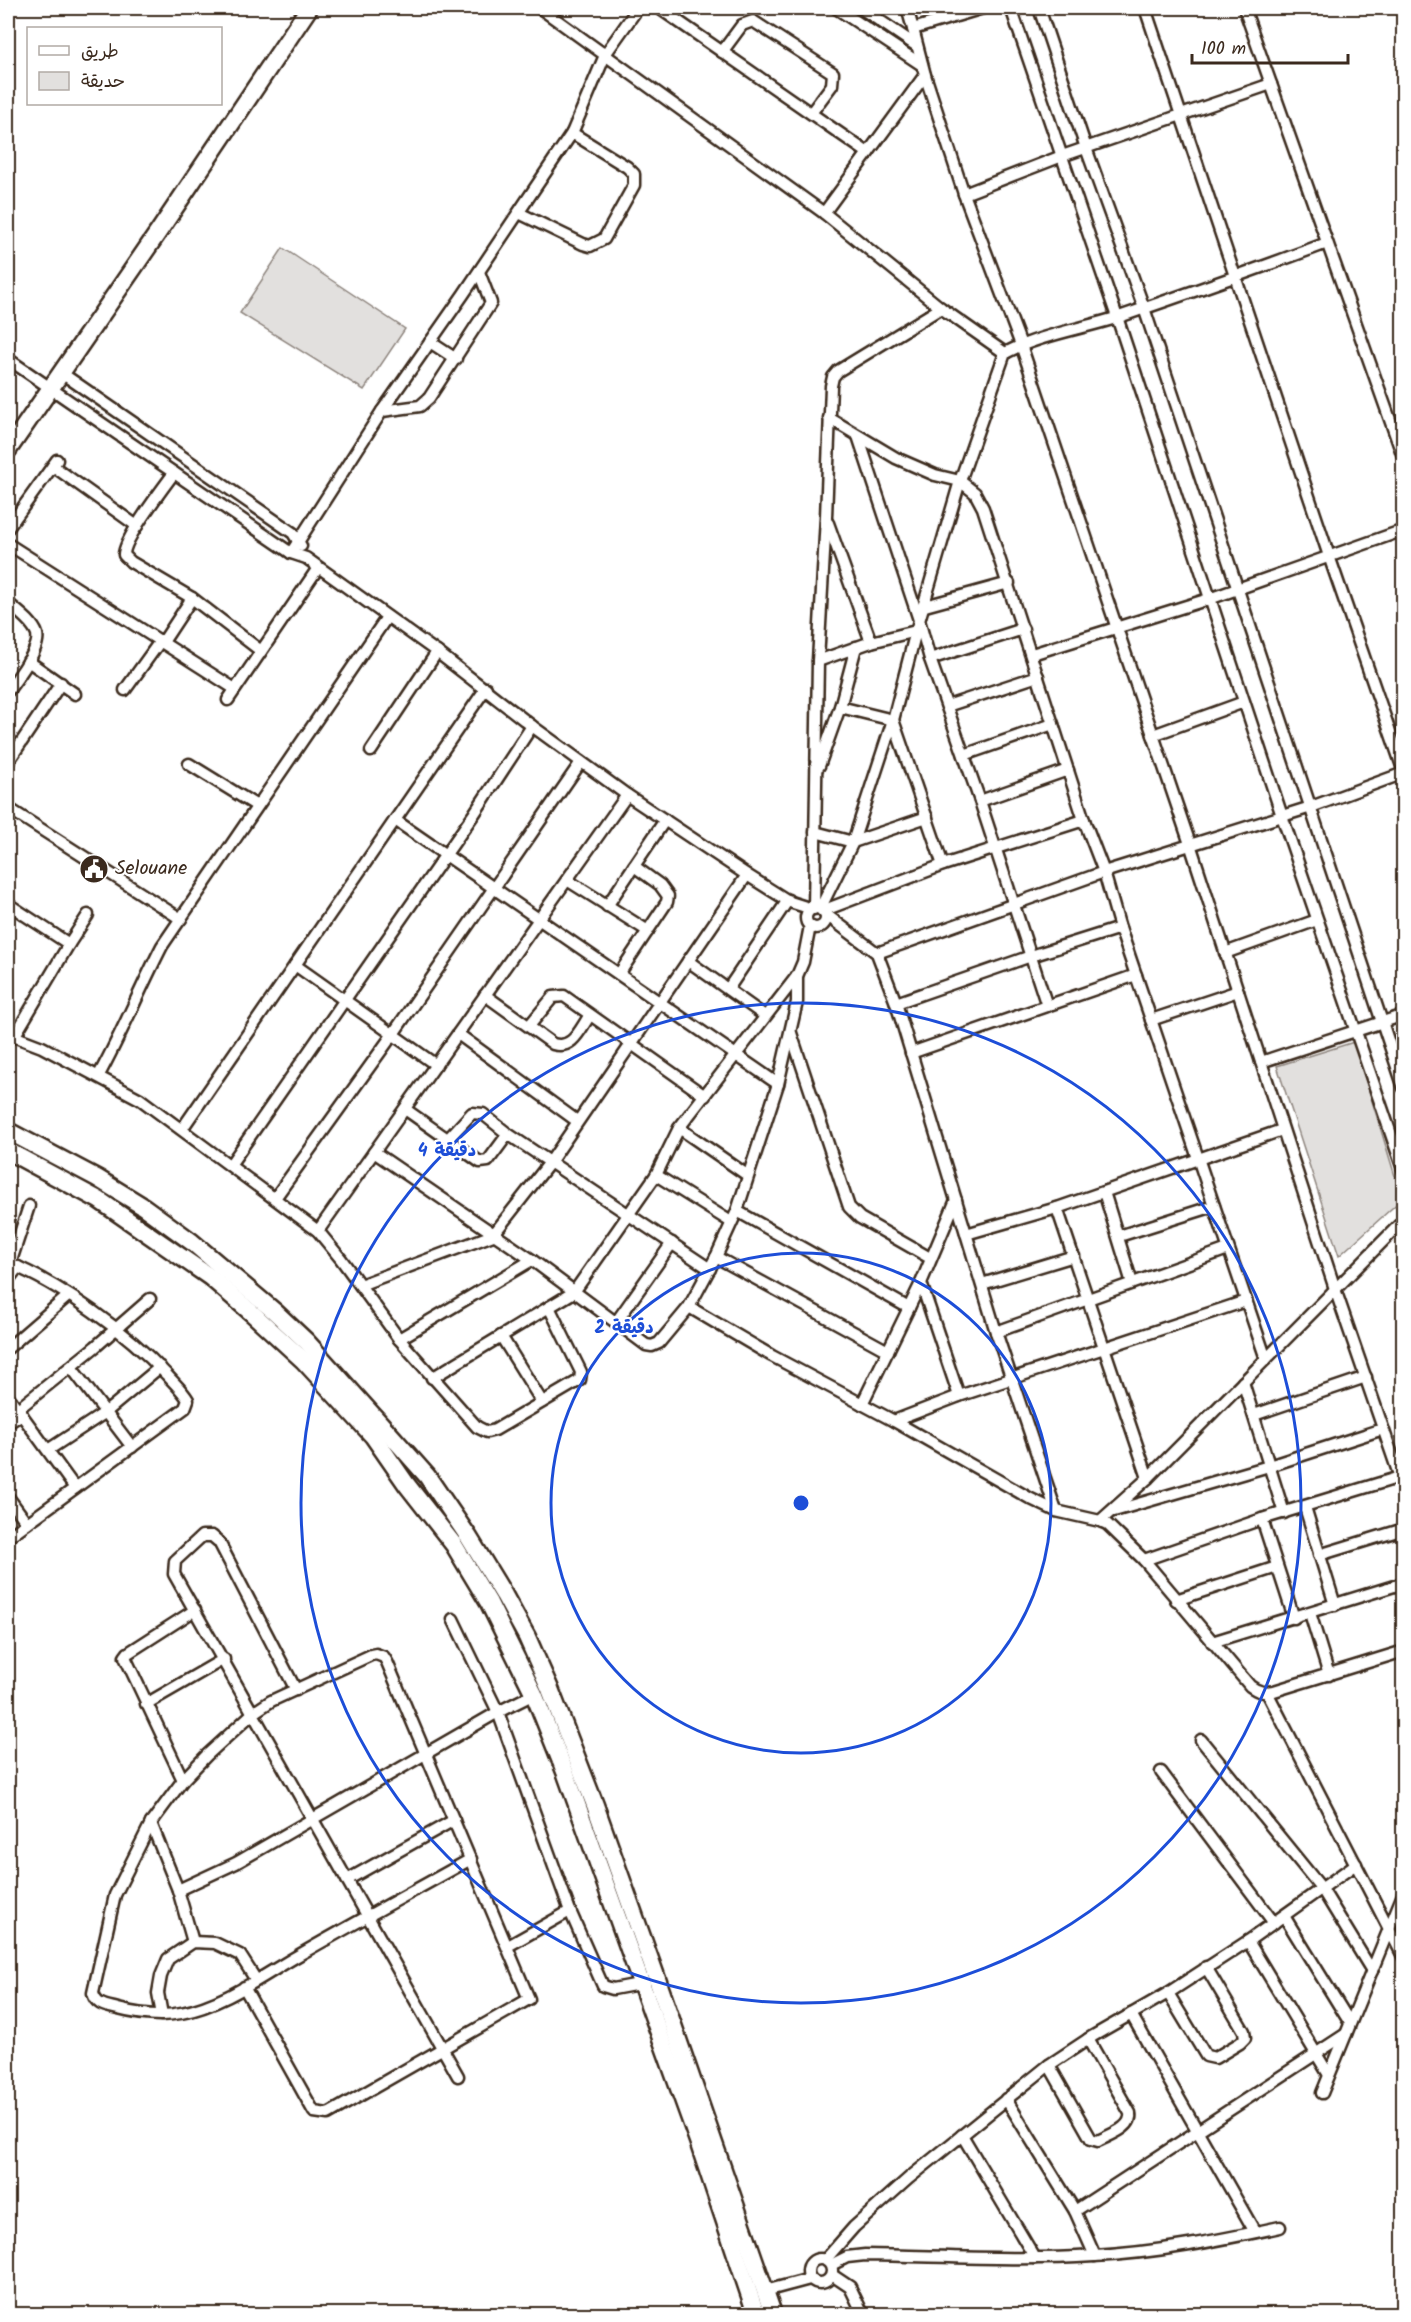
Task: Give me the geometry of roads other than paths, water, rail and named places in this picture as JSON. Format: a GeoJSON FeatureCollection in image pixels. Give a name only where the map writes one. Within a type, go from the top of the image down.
{"type":"FeatureCollection","features":[{"type":"Feature","properties":{"kind":"highway"},"geometry":{"type":"LineString","coordinates":[[8,450],[48,388],[159,231],[309,8]]}},
{"type":"Feature","properties":{"kind":"highway"},"geometry":{"type":"LineString","coordinates":[[8,1131],[97,1178],[144,1207],[192,1242],[274,1311],[307,1342],[427,1476],[468,1536],[504,1595],[531,1647],[550,1689],[595,1805],[756,2314]]}},
{"type":"Feature","properties":{"kind":"highway"},"geometry":{"type":"LineString","coordinates":[[8,1151],[99,1200],[210,1277],[303,1360],[373,1436],[407,1485],[454,1545],[489,1603],[534,1694],[650,1982],[773,2314]]}},
{"type":"Feature","properties":{"kind":"street"},"geometry":{"type":"LineString","coordinates":[[540,8],[606,53],[824,213],[941,308],[1005,353]]}},
{"type":"Feature","properties":{"kind":"street"},"geometry":{"type":"LineString","coordinates":[[291,553],[382,411],[572,134],[606,53],[638,8]]}},
{"type":"Feature","properties":{"kind":"street"},"geometry":{"type":"LineString","coordinates":[[659,8],[868,153]]}},
{"type":"Feature","properties":{"kind":"street"},"geometry":{"type":"LineString","coordinates":[[836,8],[923,70]]}},
{"type":"Feature","properties":{"kind":"street"},"geometry":{"type":"LineString","coordinates":[[861,8],[917,46]]}},
{"type":"Feature","properties":{"kind":"street"},"geometry":{"type":"LineString","coordinates":[[907,8],[923,70],[964,194],[1021,345],[1190,843],[1282,1130],[1404,1489]]}},
{"type":"Feature","properties":{"kind":"street"},"geometry":{"type":"LineString","coordinates":[[913,29],[983,8]]}},
{"type":"Feature","properties":{"kind":"street"},"geometry":{"type":"LineString","coordinates":[[1011,8],[1117,317],[1281,816],[1404,1172]]}},
{"type":"Feature","properties":{"kind":"street"},"geometry":{"type":"LineString","coordinates":[[1039,8],[1086,148],[1144,308],[1404,1088]]}},
{"type":"Feature","properties":{"kind":"street"},"geometry":{"type":"LineString","coordinates":[[877,953],[1190,843],[1311,807],[1404,772],[1145,8]]}},
{"type":"Feature","properties":{"kind":"street"},"geometry":{"type":"LineString","coordinates":[[1244,8],[1404,459]]}},
{"type":"Feature","properties":{"kind":"street"},"geometry":{"type":"LineString","coordinates":[[722,52],[742,25],[753,21],[833,73],[832,85],[811,113]]}},
{"type":"Feature","properties":{"kind":"street"},"geometry":{"type":"LineString","coordinates":[[824,213],[868,153],[923,70]]}},
{"type":"Feature","properties":{"kind":"street"},"geometry":{"type":"LineString","coordinates":[[964,194],[1062,156],[1271,84]]}},
{"type":"Feature","properties":{"kind":"street"},"geometry":{"type":"LineString","coordinates":[[519,213],[583,244],[590,246],[604,239],[634,185],[634,174],[627,167],[572,134]]}},
{"type":"Feature","properties":{"kind":"street"},"geometry":{"type":"LineString","coordinates":[[374,1152],[532,1260],[646,1344],[652,1346],[659,1344],[689,1307],[737,1211],[778,1084],[797,1002],[797,976],[816,917],[853,842],[893,720],[960,481],[1005,353],[1021,345],[1117,317],[1237,277],[1327,243]]}},
{"type":"Feature","properties":{"kind":"street"},"geometry":{"type":"LineString","coordinates":[[382,411],[425,404],[491,303],[479,272]]}},
{"type":"Feature","properties":{"kind":"street"},"geometry":{"type":"LineString","coordinates":[[816,917],[818,661],[831,386],[838,370],[941,308]]}},
{"type":"Feature","properties":{"kind":"street"},"geometry":{"type":"LineString","coordinates":[[430,342],[456,359]]}},
{"type":"Feature","properties":{"kind":"street"},"geometry":{"type":"LineString","coordinates":[[8,359],[291,553],[306,558],[486,688],[532,726],[627,795],[789,901],[816,917],[847,929],[877,953],[896,1003],[996,1332],[1056,1511]]}},
{"type":"Feature","properties":{"kind":"street"},"geometry":{"type":"LineString","coordinates":[[60,372],[293,533],[306,558]]}},
{"type":"Feature","properties":{"kind":"street"},"geometry":{"type":"LineString","coordinates":[[829,418],[896,458],[935,475],[960,481],[975,493],[983,508],[1084,820],[1104,872],[1120,928],[1266,1359]]}},
{"type":"Feature","properties":{"kind":"street"},"geometry":{"type":"LineString","coordinates":[[858,436],[918,625],[980,801],[1047,1006]]}},
{"type":"Feature","properties":{"kind":"street"},"geometry":{"type":"LineString","coordinates":[[8,528],[55,463],[137,526]]}},
{"type":"Feature","properties":{"kind":"street"},"geometry":{"type":"LineString","coordinates":[[174,473],[125,547],[123,551],[126,558],[192,598],[261,651]]}},
{"type":"Feature","properties":{"kind":"street"},"geometry":{"type":"LineString","coordinates":[[826,517],[871,642]]}},
{"type":"Feature","properties":{"kind":"street"},"geometry":{"type":"LineString","coordinates":[[1032,654],[1237,590],[1404,530]]}},
{"type":"Feature","properties":{"kind":"street"},"geometry":{"type":"LineString","coordinates":[[8,544],[235,689]]}},
{"type":"Feature","properties":{"kind":"street"},"geometry":{"type":"LineString","coordinates":[[228,700],[318,568]]}},
{"type":"Feature","properties":{"kind":"street"},"geometry":{"type":"LineString","coordinates":[[925,606],[1009,583]]}},
{"type":"Feature","properties":{"kind":"street"},"geometry":{"type":"LineString","coordinates":[[125,690],[192,598]]}},
{"type":"Feature","properties":{"kind":"street"},"geometry":{"type":"LineString","coordinates":[[8,603],[37,634],[37,642],[28,661],[8,691]]}},
{"type":"Feature","properties":{"kind":"street"},"geometry":{"type":"LineString","coordinates":[[99,1075],[162,946],[387,617]]}},
{"type":"Feature","properties":{"kind":"street"},"geometry":{"type":"LineString","coordinates":[[818,661],[918,625]]}},
{"type":"Feature","properties":{"kind":"street"},"geometry":{"type":"LineString","coordinates":[[930,659],[1023,629]]}},
{"type":"Feature","properties":{"kind":"street"},"geometry":{"type":"LineString","coordinates":[[816,775],[840,707],[856,647]]}},
{"type":"Feature","properties":{"kind":"street"},"geometry":{"type":"LineString","coordinates":[[372,751],[437,652]]}},
{"type":"Feature","properties":{"kind":"street"},"geometry":{"type":"LineString","coordinates":[[28,661],[75,693]]}},
{"type":"Feature","properties":{"kind":"street"},"geometry":{"type":"LineString","coordinates":[[947,706],[1038,676]]}},
{"type":"Feature","properties":{"kind":"street"},"geometry":{"type":"LineString","coordinates":[[8,762],[61,683]]}},
{"type":"Feature","properties":{"kind":"street"},"geometry":{"type":"LineString","coordinates":[[182,1130],[486,688]]}},
{"type":"Feature","properties":{"kind":"street"},"geometry":{"type":"LineString","coordinates":[[1153,735],[1244,702]]}},
{"type":"Feature","properties":{"kind":"street"},"geometry":{"type":"LineString","coordinates":[[840,707],[893,720]]}},
{"type":"Feature","properties":{"kind":"street"},"geometry":{"type":"LineString","coordinates":[[893,720],[943,865]]}},
{"type":"Feature","properties":{"kind":"street"},"geometry":{"type":"LineString","coordinates":[[964,755],[1053,724]]}},
{"type":"Feature","properties":{"kind":"street"},"geometry":{"type":"LineString","coordinates":[[230,1165],[532,726]]}},
{"type":"Feature","properties":{"kind":"street"},"geometry":{"type":"LineString","coordinates":[[275,1198],[393,1034],[581,762]]}},
{"type":"Feature","properties":{"kind":"street"},"geometry":{"type":"LineString","coordinates":[[189,764],[257,806]]}},
{"type":"Feature","properties":{"kind":"street"},"geometry":{"type":"LineString","coordinates":[[980,801],[1068,770]]}},
{"type":"Feature","properties":{"kind":"street"},"geometry":{"type":"LineString","coordinates":[[318,1232],[627,795]]}},
{"type":"Feature","properties":{"kind":"street"},"geometry":{"type":"LineString","coordinates":[[8,808],[181,919]]}},
{"type":"Feature","properties":{"kind":"street"},"geometry":{"type":"LineString","coordinates":[[815,832],[853,842],[927,817]]}},
{"type":"Feature","properties":{"kind":"street"},"geometry":{"type":"LineString","coordinates":[[395,820],[778,1084]]}},
{"type":"Feature","properties":{"kind":"street"},"geometry":{"type":"LineString","coordinates":[[608,906],[665,820]]}},
{"type":"Feature","properties":{"kind":"street"},"geometry":{"type":"LineString","coordinates":[[816,917],[943,865],[1084,820]]}},
{"type":"Feature","properties":{"kind":"street"},"geometry":{"type":"LineString","coordinates":[[619,974],[667,902],[668,896],[660,885],[634,866]]}},
{"type":"Feature","properties":{"kind":"street"},"geometry":{"type":"LineString","coordinates":[[360,1285],[493,1235],[550,1161],[747,875]]}},
{"type":"Feature","properties":{"kind":"street"},"geometry":{"type":"LineString","coordinates":[[567,880],[648,931]]}},
{"type":"Feature","properties":{"kind":"street"},"geometry":{"type":"LineString","coordinates":[[728,989],[789,901]]}},
{"type":"Feature","properties":{"kind":"street"},"geometry":{"type":"LineString","coordinates":[[8,904],[69,944]]}},
{"type":"Feature","properties":{"kind":"street"},"geometry":{"type":"LineString","coordinates":[[88,915],[10,1035],[42,1047],[99,1075],[140,1099],[318,1232],[399,1339],[477,1427],[487,1432],[495,1430],[580,1380],[582,1376],[549,1307]]}},
{"type":"Feature","properties":{"kind":"street"},"geometry":{"type":"LineString","coordinates":[[1226,953],[1317,920]]}},
{"type":"Feature","properties":{"kind":"street"},"geometry":{"type":"LineString","coordinates":[[896,1003],[1120,928]]}},
{"type":"Feature","properties":{"kind":"street"},"geometry":{"type":"LineString","coordinates":[[688,961],[765,1016]]}},
{"type":"Feature","properties":{"kind":"street"},"geometry":{"type":"LineString","coordinates":[[295,965],[436,1065]]}},
{"type":"Feature","properties":{"kind":"street"},"geometry":{"type":"LineString","coordinates":[[911,1053],[1136,975]]}},
{"type":"Feature","properties":{"kind":"street"},"geometry":{"type":"LineString","coordinates":[[432,1378],[574,1292],[656,1175],[679,1128],[734,1054],[797,976]]}},
{"type":"Feature","properties":{"kind":"street"},"geometry":{"type":"LineString","coordinates":[[1151,1020],[1238,991]]}},
{"type":"Feature","properties":{"kind":"street"},"geometry":{"type":"LineString","coordinates":[[485,995],[554,1044],[561,1046],[572,1042],[590,1015]]}},
{"type":"Feature","properties":{"kind":"street"},"geometry":{"type":"LineString","coordinates":[[529,1026],[551,999],[564,996],[705,1096]]}},
{"type":"Feature","properties":{"kind":"street"},"geometry":{"type":"LineString","coordinates":[[1261,1062],[1404,1015]]}},
{"type":"Feature","properties":{"kind":"street"},"geometry":{"type":"LineString","coordinates":[[791,1032],[849,1207],[860,1218],[930,1258]]}},
{"type":"Feature","properties":{"kind":"street"},"geometry":{"type":"LineString","coordinates":[[458,1034],[577,1121]]}},
{"type":"Feature","properties":{"kind":"street"},"geometry":{"type":"LineString","coordinates":[[405,1109],[476,1161],[488,1161],[508,1134]]}},
{"type":"Feature","properties":{"kind":"street"},"geometry":{"type":"LineString","coordinates":[[448,1139],[467,1116],[477,1112],[483,1114],[508,1134],[710,1269]]}},
{"type":"Feature","properties":{"kind":"street"},"geometry":{"type":"LineString","coordinates":[[679,1128],[747,1175]]}},
{"type":"Feature","properties":{"kind":"street"},"geometry":{"type":"LineString","coordinates":[[966,1234],[1058,1208],[1199,1161],[1282,1130]]}},
{"type":"Feature","properties":{"kind":"street"},"geometry":{"type":"LineString","coordinates":[[656,1175],[731,1222]]}},
{"type":"Feature","properties":{"kind":"street"},"geometry":{"type":"LineString","coordinates":[[1104,1192],[1132,1283]]}},
{"type":"Feature","properties":{"kind":"street"},"geometry":{"type":"LineString","coordinates":[[862,1404],[921,1282],[956,1200]]}},
{"type":"Feature","properties":{"kind":"street"},"geometry":{"type":"LineString","coordinates":[[8,1280],[29,1206]]}},
{"type":"Feature","properties":{"kind":"street"},"geometry":{"type":"LineString","coordinates":[[1119,1236],[1214,1206]]}},
{"type":"Feature","properties":{"kind":"street"},"geometry":{"type":"LineString","coordinates":[[1058,1208],[1148,1478]]}},
{"type":"Feature","properties":{"kind":"street"},"geometry":{"type":"LineString","coordinates":[[737,1211],[909,1308]]}},
{"type":"Feature","properties":{"kind":"street"},"geometry":{"type":"LineString","coordinates":[[1100,1521],[1148,1478],[1404,1220]]}},
{"type":"Feature","properties":{"kind":"street"},"geometry":{"type":"LineString","coordinates":[[617,1321],[672,1243]]}},
{"type":"Feature","properties":{"kind":"street"},"geometry":{"type":"LineString","coordinates":[[996,1332],[1228,1249]]}},
{"type":"Feature","properties":{"kind":"street"},"geometry":{"type":"LineString","coordinates":[[982,1284],[1074,1256]]}},
{"type":"Feature","properties":{"kind":"street"},"geometry":{"type":"LineString","coordinates":[[716,1257],[888,1351]]}},
{"type":"Feature","properties":{"kind":"street"},"geometry":{"type":"LineString","coordinates":[[399,1339],[532,1260]]}},
{"type":"Feature","properties":{"kind":"street"},"geometry":{"type":"LineString","coordinates":[[8,1537],[188,1404],[186,1396],[160,1367],[116,1328],[68,1296],[12,1265]]}},
{"type":"Feature","properties":{"kind":"street"},"geometry":{"type":"LineString","coordinates":[[921,1282],[959,1396]]}},
{"type":"Feature","properties":{"kind":"street"},"geometry":{"type":"LineString","coordinates":[[8,1348],[68,1296]]}},
{"type":"Feature","properties":{"kind":"street"},"geometry":{"type":"LineString","coordinates":[[8,1423],[150,1299]]}},
{"type":"Feature","properties":{"kind":"street"},"geometry":{"type":"LineString","coordinates":[[894,1421],[959,1396],[1245,1301]]}},
{"type":"Feature","properties":{"kind":"street"},"geometry":{"type":"LineString","coordinates":[[689,1307],[772,1356],[894,1421],[1031,1499],[1056,1511],[1100,1521],[1115,1531],[1144,1560],[1250,1686],[1260,1692],[1329,1675],[1404,1651]]}},
{"type":"Feature","properties":{"kind":"street"},"geometry":{"type":"LineString","coordinates":[[501,1336],[542,1402]]}},
{"type":"Feature","properties":{"kind":"street"},"geometry":{"type":"LineString","coordinates":[[72,1367],[132,1447]]}},
{"type":"Feature","properties":{"kind":"street"},"geometry":{"type":"LineString","coordinates":[[48,1450],[106,1412],[160,1367]]}},
{"type":"Feature","properties":{"kind":"street"},"geometry":{"type":"LineString","coordinates":[[1254,1415],[1366,1377]]}},
{"type":"Feature","properties":{"kind":"street"},"geometry":{"type":"LineString","coordinates":[[1243,1382],[1284,1513]]}},
{"type":"Feature","properties":{"kind":"street"},"geometry":{"type":"LineString","coordinates":[[8,1396],[75,1488]]}},
{"type":"Feature","properties":{"kind":"street"},"geometry":{"type":"LineString","coordinates":[[1111,1512],[1269,1466],[1383,1429]]}},
{"type":"Feature","properties":{"kind":"street"},"geometry":{"type":"LineString","coordinates":[[1144,1560],[1262,1519],[1400,1477]]}},
{"type":"Feature","properties":{"kind":"street"},"geometry":{"type":"LineString","coordinates":[[8,1497],[27,1523]]}},
{"type":"Feature","properties":{"kind":"street"},"geometry":{"type":"LineString","coordinates":[[1305,1507],[1335,1605]]}},
{"type":"Feature","properties":{"kind":"street"},"geometry":{"type":"LineString","coordinates":[[1262,1519],[1294,1618]]}},
{"type":"Feature","properties":{"kind":"street"},"geometry":{"type":"LineString","coordinates":[[1319,1555],[1404,1529]]}},
{"type":"Feature","properties":{"kind":"street"},"geometry":{"type":"LineString","coordinates":[[296,1690],[219,1542],[207,1534],[202,1536],[175,1561],[173,1568],[367,1918],[458,2076]]}},
{"type":"Feature","properties":{"kind":"street"},"geometry":{"type":"LineString","coordinates":[[1176,1600],[1277,1567]]}},
{"type":"Feature","properties":{"kind":"street"},"geometry":{"type":"LineString","coordinates":[[1212,1642],[1404,1583]]}},
{"type":"Feature","properties":{"kind":"street"},"geometry":{"type":"LineString","coordinates":[[183,1780],[125,1657],[195,1610]]}},
{"type":"Feature","properties":{"kind":"street"},"geometry":{"type":"LineString","coordinates":[[1311,1613],[1329,1675]]}},
{"type":"Feature","properties":{"kind":"street"},"geometry":{"type":"LineString","coordinates":[[453,1619],[498,1712],[570,1911],[603,1986],[613,1989],[650,1982]]}},
{"type":"Feature","properties":{"kind":"street"},"geometry":{"type":"LineString","coordinates":[[244,1987],[314,2112],[320,2115],[328,2114],[529,2000],[508,1946],[471,1859],[426,1755],[387,1662],[380,1655],[371,1655],[271,1701],[253,1713],[207,1755],[183,1780],[151,1823],[115,1895],[93,1993],[98,2004],[121,2010],[162,2015],[181,2013],[205,2006],[244,1987],[471,1859]]}},
{"type":"Feature","properties":{"kind":"street"},"geometry":{"type":"LineString","coordinates":[[146,1704],[224,1659]]}},
{"type":"Feature","properties":{"kind":"street"},"geometry":{"type":"LineString","coordinates":[[1267,1692],[1404,1958]]}},
{"type":"Feature","properties":{"kind":"street"},"geometry":{"type":"LineString","coordinates":[[178,1890],[236,1863],[498,1712],[534,1694]]}},
{"type":"Feature","properties":{"kind":"street"},"geometry":{"type":"LineString","coordinates":[[1201,1740],[1322,1889],[1372,1971]]}},
{"type":"Feature","properties":{"kind":"street"},"geometry":{"type":"LineString","coordinates":[[1161,1772],[1279,1919],[1348,2029]]}},
{"type":"Feature","properties":{"kind":"street"},"geometry":{"type":"LineString","coordinates":[[347,1880],[454,1820]]}},
{"type":"Feature","properties":{"kind":"street"},"geometry":{"type":"LineString","coordinates":[[151,1823],[178,1890],[193,1942]]}},
{"type":"Feature","properties":{"kind":"street"},"geometry":{"type":"LineString","coordinates":[[765,2291],[810,2278],[822,2283],[830,2279],[830,2266],[861,2220],[962,2134],[1049,2065],[1088,2039],[1168,1993],[1206,1966],[1248,1941],[1356,1864]]}},
{"type":"Feature","properties":{"kind":"street"},"geometry":{"type":"LineString","coordinates":[[1322,2093],[1404,1892]]}},
{"type":"Feature","properties":{"kind":"street"},"geometry":{"type":"LineString","coordinates":[[508,1946],[570,1911]]}},
{"type":"Feature","properties":{"kind":"street"},"geometry":{"type":"LineString","coordinates":[[1248,1941],[1329,2075]]}},
{"type":"Feature","properties":{"kind":"street"},"geometry":{"type":"LineString","coordinates":[[162,2015],[158,1992],[168,1959],[193,1942],[215,1943],[240,1955],[256,1980]]}},
{"type":"Feature","properties":{"kind":"street"},"geometry":{"type":"LineString","coordinates":[[1168,1993],[1206,2056],[1215,2058],[1240,2043],[1245,2038],[1244,2031],[1206,1966]]}},
{"type":"Feature","properties":{"kind":"street"},"geometry":{"type":"LineString","coordinates":[[1131,2014],[1255,2232]]}},
{"type":"Feature","properties":{"kind":"street"},"geometry":{"type":"LineString","coordinates":[[1075,2211],[1316,2053],[1348,2029]]}},
{"type":"Feature","properties":{"kind":"street"},"geometry":{"type":"LineString","coordinates":[[1049,2065],[1091,2139],[1098,2141],[1128,2124],[1131,2119],[1130,2114],[1088,2039]]}},
{"type":"Feature","properties":{"kind":"street"},"geometry":{"type":"LineString","coordinates":[[1006,2099],[1075,2211],[1095,2256]]}},
{"type":"Feature","properties":{"kind":"street"},"geometry":{"type":"LineString","coordinates":[[962,2134],[1035,2258]]}},
{"type":"Feature","properties":{"kind":"street"},"geometry":{"type":"LineString","coordinates":[[830,2266],[847,2257],[865,2254],[1035,2258],[1095,2256],[1151,2250],[1280,2227]]}},
{"type":"Feature","properties":{"kind":"street"},"geometry":{"type":"LineString","coordinates":[[810,2278],[808,2270],[812,2261],[821,2258],[850,2287],[863,2314]]}},
{"type":"Feature","properties":{"kind":"place","name":"Selouane"},"geometry":{"type":"Point","coordinates":[94,869]}}]}
